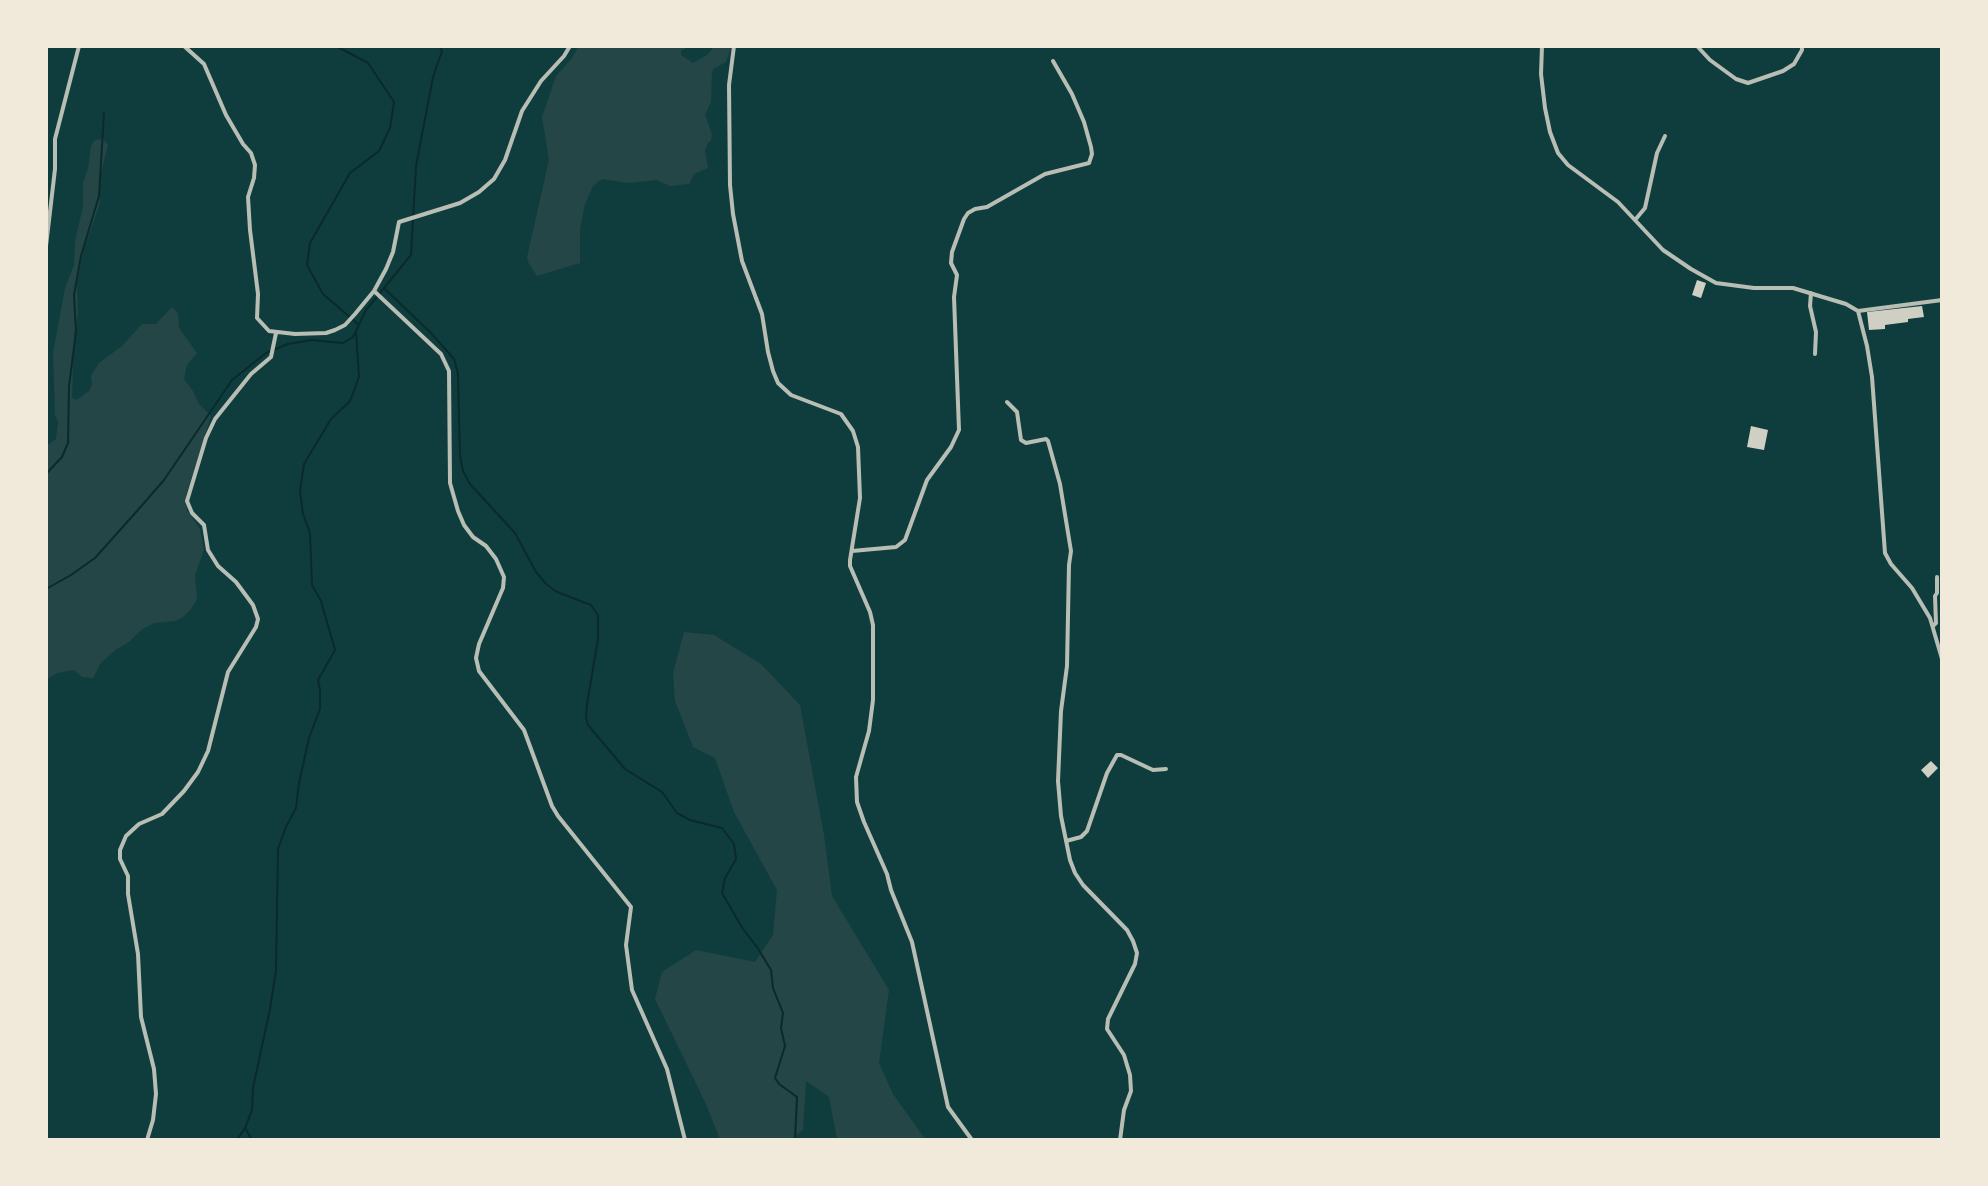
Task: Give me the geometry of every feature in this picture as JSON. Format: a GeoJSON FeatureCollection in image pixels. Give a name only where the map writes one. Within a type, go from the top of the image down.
{"type":"FeatureCollection","features":[{"type":"Feature","properties":{"kind":"street"},"geometry":{"type":"LineString","coordinates":[[46,246],[55,169],[55,139],[79,46]]}},
{"type":"Feature","properties":{"kind":"street"},"geometry":{"type":"LineString","coordinates":[[184,46],[204,64],[226,115],[251,153],[255,165],[254,178],[248,197],[258,294],[257,318],[268,331],[295,334],[326,333],[345,325],[375,292],[393,252],[398,223],[459,204],[479,192],[494,179],[505,160],[522,111],[541,81],[570,46]]}},
{"type":"Feature","properties":{"kind":"street"},"geometry":{"type":"LineString","coordinates":[[734,46],[729,86],[730,185],[733,214],[742,261],[762,314],[768,352],[778,383],[797,399],[841,414],[853,431],[858,447],[860,498],[850,566],[870,612],[873,625],[873,700],[869,730],[856,777],[857,801],[912,942],[948,1107],[972,1140]]}},
{"type":"Feature","properties":{"kind":"street"},"geometry":{"type":"LineString","coordinates":[[1542,46],[1541,74],[1545,108],[1550,132],[1558,153],[1568,165],[1618,202],[1663,250],[1691,269],[1716,283],[1754,288],[1793,288],[1846,304],[1858,311],[1941,300]]}},
{"type":"Feature","properties":{"kind":"street"},"geometry":{"type":"LineString","coordinates":[[1697,46],[1728,72],[1748,83],[1768,77],[1794,64],[1802,46]]}},
{"type":"Feature","properties":{"kind":"street"},"geometry":{"type":"LineString","coordinates":[[852,551],[896,546],[905,540],[927,480],[951,447],[959,430],[954,297],[957,275],[951,263],[952,252],[964,219],[975,209],[987,207],[1045,174],[1089,163],[1092,154],[1084,122],[1072,94],[1053,61]]}},
{"type":"Feature","properties":{"kind":"street"},"geometry":{"type":"LineString","coordinates":[[1635,220],[1645,208],[1657,153],[1665,136]]}},
{"type":"Feature","properties":{"kind":"street"},"geometry":{"type":"LineString","coordinates":[[375,292],[441,354],[449,371],[450,483],[464,525],[472,537],[486,546],[496,559],[504,577],[503,588],[479,644],[476,658],[479,671],[524,730],[552,806],[558,816],[631,907],[626,945],[632,990],[667,1069],[685,1140]]}},
{"type":"Feature","properties":{"kind":"street"},"geometry":{"type":"LineString","coordinates":[[1810,293],[1810,306],[1816,332],[1815,354]]}},
{"type":"Feature","properties":{"kind":"street"},"geometry":{"type":"LineString","coordinates":[[1858,311],[1872,377],[1885,553],[1891,564],[1912,588],[1930,618],[1941,659]]}},
{"type":"Feature","properties":{"kind":"street"},"geometry":{"type":"LineString","coordinates":[[147,1140],[151,1134],[156,1094],[154,1069],[141,1017],[138,954],[128,894],[128,876],[120,859],[120,850],[126,836],[139,824],[162,814],[198,772],[208,751],[228,672],[256,627],[258,619],[254,605],[236,582],[218,566],[208,550],[204,525],[192,513],[187,501],[214,419],[251,374],[271,357],[276,333]]}},
{"type":"Feature","properties":{"kind":"street"},"geometry":{"type":"LineString","coordinates":[[1007,402],[1017,412],[1021,440],[1026,443],[1046,439],[1048,441],[1060,484],[1071,551],[1066,666],[1060,711],[1058,758],[1059,803],[1066,841],[1075,873],[1083,885],[1126,930],[1133,940],[1137,953],[1132,972],[1108,1019],[1107,1029],[1124,1055],[1130,1075],[1131,1091],[1122,1117],[1120,1140]]}},
{"type":"Feature","properties":{"kind":"street"},"geometry":{"type":"LineString","coordinates":[[1933,627],[1936,623],[1937,577]]}},
{"type":"Feature","properties":{"kind":"street"},"geometry":{"type":"LineString","coordinates":[[1066,841],[1081,837],[1087,831],[1107,773],[1117,755],[1153,770],[1166,769]]}},
{"type":"Feature","properties":{"kind":"shaded area"},"geometry":{"type":"Polygon","coordinates":[[[578,47],[688,47],[681,51],[681,55],[693,63],[707,55],[714,47],[731,48],[726,62],[713,69],[712,73],[711,102],[705,115],[712,134],[711,141],[705,150],[708,168],[694,174],[689,184],[670,186],[657,180],[627,183],[602,179],[593,186],[585,204],[580,228],[580,263],[537,276],[527,257],[549,160],[542,117],[556,76],[573,57],[578,47]]]}},
{"type":"Feature","properties":{"kind":"shaded area"},"geometry":{"type":"Polygon","coordinates":[[[103,139],[108,145],[99,181],[100,203],[84,249],[77,284],[78,313],[74,336],[72,398],[77,400],[90,390],[91,376],[99,363],[122,346],[142,324],[156,324],[172,307],[178,313],[179,328],[197,353],[187,365],[184,379],[199,404],[211,416],[186,495],[187,510],[200,529],[204,550],[195,575],[197,599],[182,618],[154,623],[141,630],[100,664],[93,678],[82,677],[74,670],[58,673],[47,679],[46,446],[56,439],[58,422],[55,415],[53,353],[65,288],[74,265],[75,242],[83,206],[83,183],[88,169],[91,146],[95,140],[103,139]]]}},
{"type":"Feature","properties":{"kind":"shaded area"},"geometry":{"type":"Polygon","coordinates":[[[684,632],[714,635],[761,664],[800,705],[824,835],[832,896],[889,990],[879,1063],[893,1094],[925,1139],[837,1139],[829,1097],[806,1081],[803,1130],[791,1139],[720,1139],[705,1102],[655,999],[662,972],[696,950],[755,962],[773,935],[777,890],[734,812],[715,758],[693,747],[675,701],[673,673],[684,632]]]}},
{"type":"Feature","properties":{"kind":"building"},"geometry":{"type":"Polygon","coordinates":[[[1697,280],[1706,283],[1701,298],[1692,295],[1697,280]]]}},
{"type":"Feature","properties":{"kind":"building"},"geometry":{"type":"Polygon","coordinates":[[[1922,306],[1924,317],[1885,325],[1885,329],[1869,330],[1867,312],[1922,306]]]}},
{"type":"Feature","properties":{"kind":"building"},"geometry":{"type":"Polygon","coordinates":[[[1751,426],[1768,430],[1764,450],[1747,447],[1751,426]]]}},
{"type":"Feature","properties":{"kind":"building"},"geometry":{"type":"Polygon","coordinates":[[[1931,761],[1938,768],[1928,778],[1921,770],[1931,761]]]}},
{"type":"Feature","properties":{"kind":"waterway"},"geometry":{"type":"LineString","coordinates":[[336,46],[368,63],[394,102],[390,128],[379,151],[350,173],[310,243],[307,265],[323,294],[359,325]]}},
{"type":"Feature","properties":{"kind":"waterway"},"geometry":{"type":"LineString","coordinates":[[46,589],[95,558],[137,511],[164,480],[232,380],[266,353],[288,344],[311,340],[343,343],[353,337],[366,310],[411,255],[416,166],[433,77],[442,51],[440,46]]}},
{"type":"Feature","properties":{"kind":"waterway"},"geometry":{"type":"LineString","coordinates":[[46,474],[62,457],[68,443],[69,386],[76,332],[74,295],[81,256],[99,196],[104,112]]}},
{"type":"Feature","properties":{"kind":"waterway"},"geometry":{"type":"LineString","coordinates":[[385,289],[431,333],[454,359],[458,374],[460,456],[463,471],[470,484],[515,533],[536,572],[546,584],[557,592],[591,605],[598,615],[598,639],[587,704],[588,725],[625,769],[662,792],[677,813],[690,820],[722,828],[734,844],[736,859],[725,878],[722,893],[771,970],[773,988],[783,1013],[781,1028],[785,1046],[775,1078],[779,1084],[797,1097],[795,1140]]}},
{"type":"Feature","properties":{"kind":"waterway"},"geometry":{"type":"LineString","coordinates":[[252,1140],[245,1128],[252,1110],[253,1088],[276,970],[278,849],[296,808],[309,738],[320,709],[318,680],[335,650],[321,601],[312,585],[310,533],[303,514],[300,491],[304,464],[331,419],[350,401],[359,377],[356,331]]}},
{"type":"Feature","properties":{"kind":"waterway"},"geometry":{"type":"LineString","coordinates":[[237,1140],[245,1128]]}}]}
